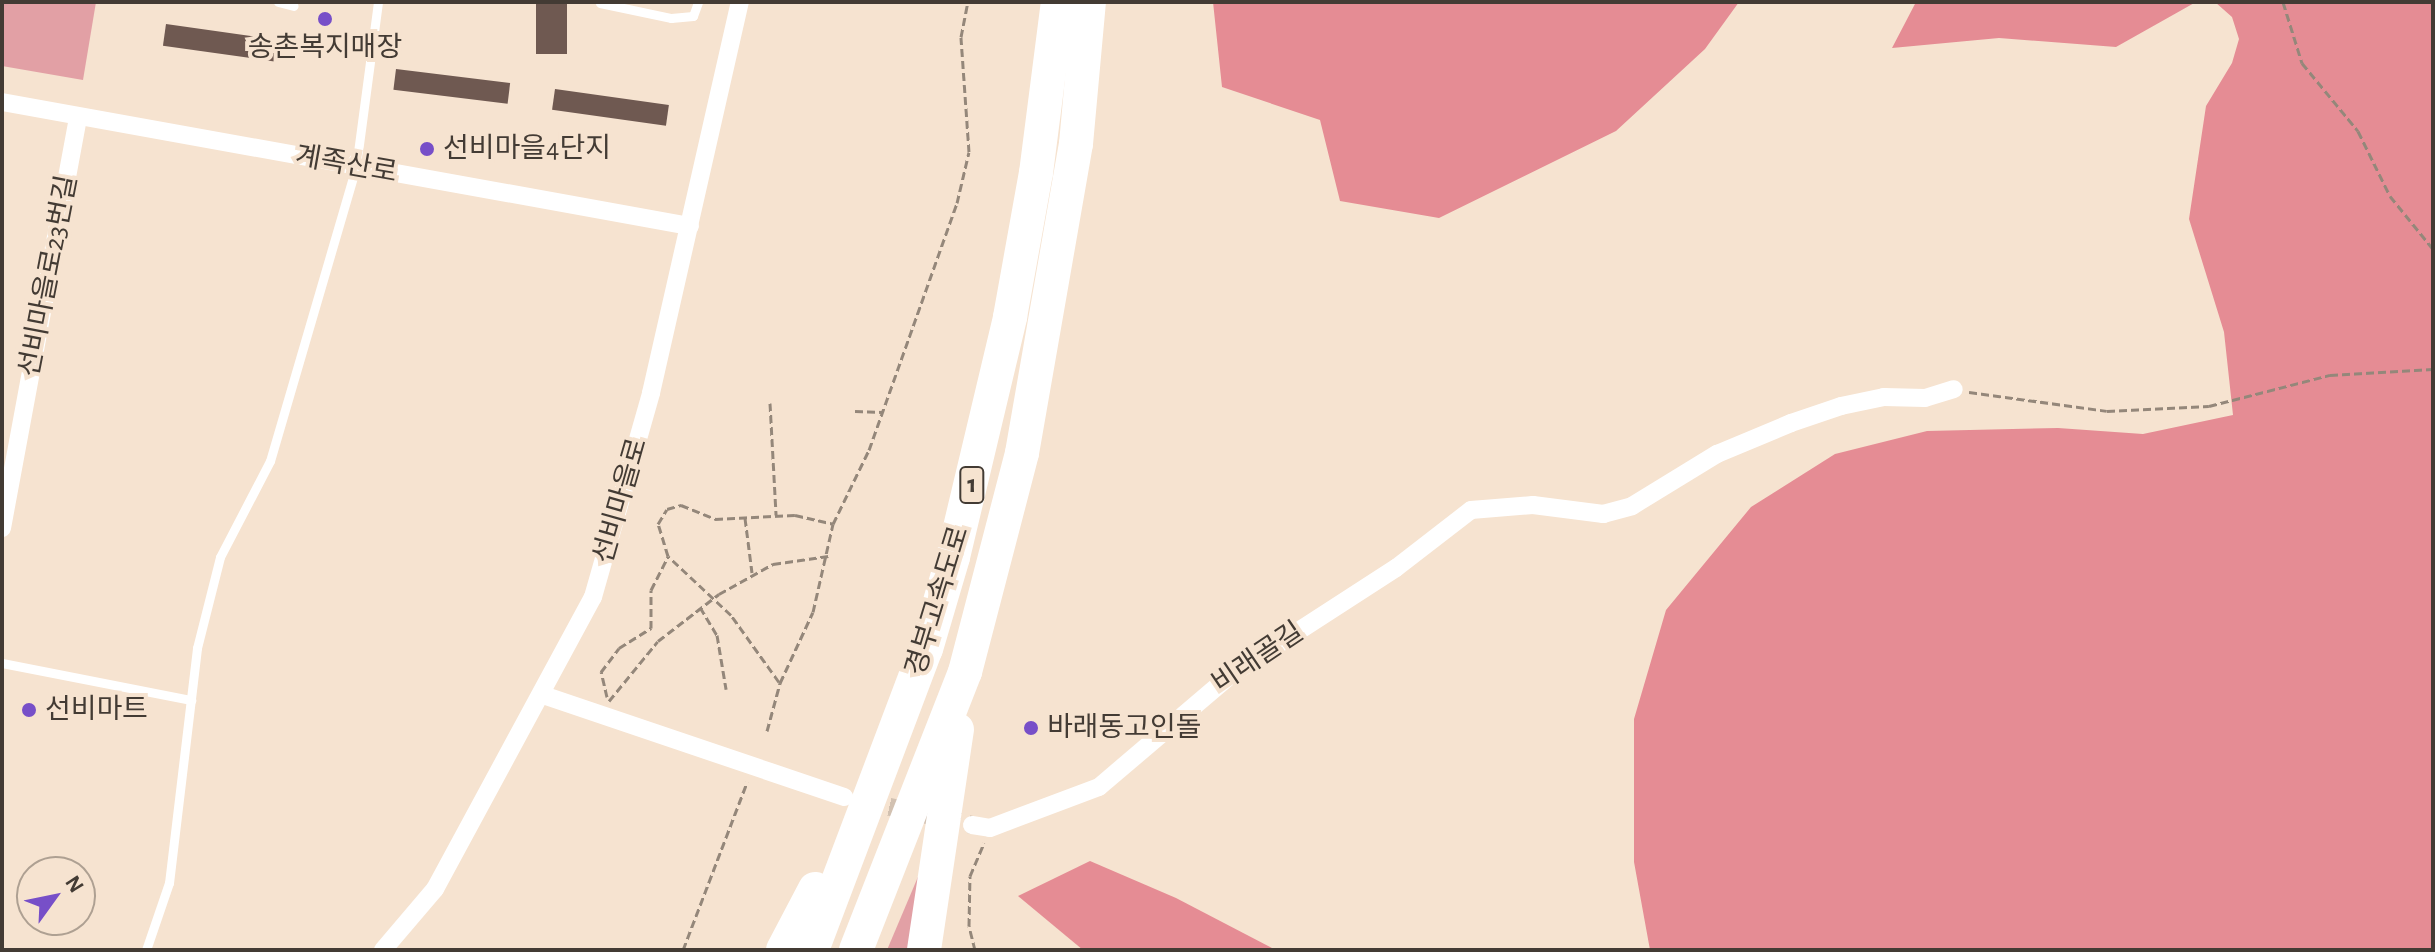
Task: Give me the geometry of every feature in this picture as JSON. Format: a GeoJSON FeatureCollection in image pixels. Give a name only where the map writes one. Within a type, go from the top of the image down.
{"type":"FeatureCollection","features":[{"type":"Feature","properties":{"kind":"highway","name":"경부고속도로"},"geometry":{"type":"LineString","coordinates":[[812,950],[926,649],[980,453],[1010,317],[1036,173],[1058,2]]}},
{"type":"Feature","properties":{"kind":"highway","name":"경부고속도로"},"geometry":{"type":"LineString","coordinates":[[856,950],[965,672],[1022,453],[1076,144],[1089,2]]}},
{"type":"Feature","properties":{"kind":"highway"},"geometry":{"type":"LineString","coordinates":[[783,950],[856,812],[926,649]]}},
{"type":"Feature","properties":{"kind":"highway"},"geometry":{"type":"LineString","coordinates":[[924,950],[965,672]]}},
{"type":"Feature","properties":{"kind":"street","name":"선비마을로"},"geometry":{"type":"LineString","coordinates":[[383,950],[435,889],[543,695],[593,597],[651,393],[740,2]]}},
{"type":"Feature","properties":{"kind":"street","name":"계족산로"},"geometry":{"type":"LineString","coordinates":[[2,102],[690,226]]}},
{"type":"Feature","properties":{"kind":"street","name":"선비마을로23번길"},"geometry":{"type":"LineString","coordinates":[[2,528],[10,433],[78,118]]}},
{"type":"Feature","properties":{"kind":"street","name":"비래골길"},"geometry":{"type":"LineString","coordinates":[[981,827],[1099,787],[1232,674],[1396,568],[1471,510],[1533,505],[1550,511],[1603,514],[1632,506],[1717,454],[1791,423],[1841,406],[1884,397],[1925,398],[1954,389]]}},
{"type":"Feature","properties":{"kind":"street"},"geometry":{"type":"LineString","coordinates":[[543,695],[844,797]]}},
{"type":"Feature","properties":{"kind":"lane"},"geometry":{"type":"LineString","coordinates":[[278,2],[294,6]]}},
{"type":"Feature","properties":{"kind":"lane"},"geometry":{"type":"LineString","coordinates":[[146,950],[169,883],[197,648],[220,557],[270,461],[356,167],[378,2]]}},
{"type":"Feature","properties":{"kind":"lane"},"geometry":{"type":"LineString","coordinates":[[600,3],[671,18],[693,16],[698,2]]}},
{"type":"Feature","properties":{"kind":"lane"},"geometry":{"type":"LineString","coordinates":[[2,663],[191,700]]}},
{"type":"Feature","properties":{"kind":"path"},"geometry":{"type":"LineString","coordinates":[[767,731],[780,683],[813,612],[833,524],[853,487],[940,255],[969,152],[961,37],[968,2]]}},
{"type":"Feature","properties":{"kind":"path"},"geometry":{"type":"LineString","coordinates":[[2283,2],[2302,63],[2358,131],[2390,196],[2433,249]]}},
{"type":"Feature","properties":{"kind":"path"},"geometry":{"type":"LineString","coordinates":[[1954,389],[2005,400],[2107,411],[2209,406],[2330,375],[2433,369]]}},
{"type":"Feature","properties":{"kind":"path"},"geometry":{"type":"LineString","coordinates":[[770,403],[776,516]]}},
{"type":"Feature","properties":{"kind":"path"},"geometry":{"type":"LineString","coordinates":[[855,411],[882,412]]}},
{"type":"Feature","properties":{"kind":"path"},"geometry":{"type":"LineString","coordinates":[[780,683],[731,615],[668,556],[658,524],[672,506],[715,519],[806,515],[833,524]]}},
{"type":"Feature","properties":{"kind":"path"},"geometry":{"type":"LineString","coordinates":[[745,518],[746,555],[752,573]]}},
{"type":"Feature","properties":{"kind":"path"},"geometry":{"type":"LineString","coordinates":[[668,556],[651,590],[651,628],[619,648],[601,672],[603,694],[609,700],[658,641],[740,580],[773,564],[828,556]]}},
{"type":"Feature","properties":{"kind":"path"},"geometry":{"type":"LineString","coordinates":[[700,607],[717,635],[726,689]]}},
{"type":"Feature","properties":{"kind":"path"},"geometry":{"type":"LineString","coordinates":[[683,950],[753,766]]}},
{"type":"Feature","properties":{"kind":"path"},"geometry":{"type":"LineString","coordinates":[[975,950],[969,926],[970,876],[981,827]]}},
{"type":"Feature","properties":{"kind":"shaded area"},"geometry":{"type":"Polygon","coordinates":[[[2,2],[96,2],[83,80],[2,66],[2,2]]]}},
{"type":"Feature","properties":{"kind":"shaded area"},"geometry":{"type":"Polygon","coordinates":[[[1213,2],[1739,2],[1705,49],[1616,131],[1439,218],[1340,201],[1320,120],[1222,87],[1213,2]]]}},
{"type":"Feature","properties":{"kind":"shaded area"},"geometry":{"type":"Polygon","coordinates":[[[1916,2],[2196,2],[2116,47],[1999,38],[1892,48],[1916,2]]]}},
{"type":"Feature","properties":{"kind":"shaded area"},"geometry":{"type":"Polygon","coordinates":[[[2215,2],[2433,2],[2433,950],[1650,950],[1634,862],[1634,719],[1666,610],[1751,507],[1835,454],[1927,431],[2058,428],[2143,434],[2233,415],[2224,332],[2189,219],[2206,106],[2232,63],[2239,39],[2232,17],[2215,2]]]}},
{"type":"Feature","properties":{"kind":"shaded area"},"geometry":{"type":"Polygon","coordinates":[[[1090,861],[1176,898],[1276,950],[1083,950],[1018,896],[1090,861]]]}},
{"type":"Feature","properties":{"kind":"shaded area"},"geometry":{"type":"Polygon","coordinates":[[[923,865],[916,950],[887,950],[923,865]]]}},
{"type":"Feature","properties":{"kind":"building"},"geometry":{"type":"Polygon","coordinates":[[[536,2],[567,2],[567,54],[536,54],[536,2]]]}},
{"type":"Feature","properties":{"kind":"building"},"geometry":{"type":"Polygon","coordinates":[[[166,24],[279,40],[276,62],[163,46],[166,24]]]}},
{"type":"Feature","properties":{"kind":"building"},"geometry":{"type":"Polygon","coordinates":[[[396,69],[510,83],[508,104],[393,90],[396,69]]]}},
{"type":"Feature","properties":{"kind":"building"},"geometry":{"type":"Polygon","coordinates":[[[555,89],[669,105],[666,126],[552,110],[555,89]]]}},
{"type":"Feature","properties":{"kind":"tunnel"},"geometry":{"type":"LineString","coordinates":[[863,801],[972,825]]}},
{"type":"Feature","properties":{"kind":"place","name":"송촌복지매장"},"geometry":{"type":"Point","coordinates":[325,19]}},
{"type":"Feature","properties":{"kind":"place","name":"선비마을4단지"},"geometry":{"type":"Point","coordinates":[427,149]}},
{"type":"Feature","properties":{"kind":"place","name":"선비마트"},"geometry":{"type":"Point","coordinates":[29,710]}},
{"type":"Feature","properties":{"kind":"place","name":"바래동고인돌"},"geometry":{"type":"Point","coordinates":[1031,728]}}]}
